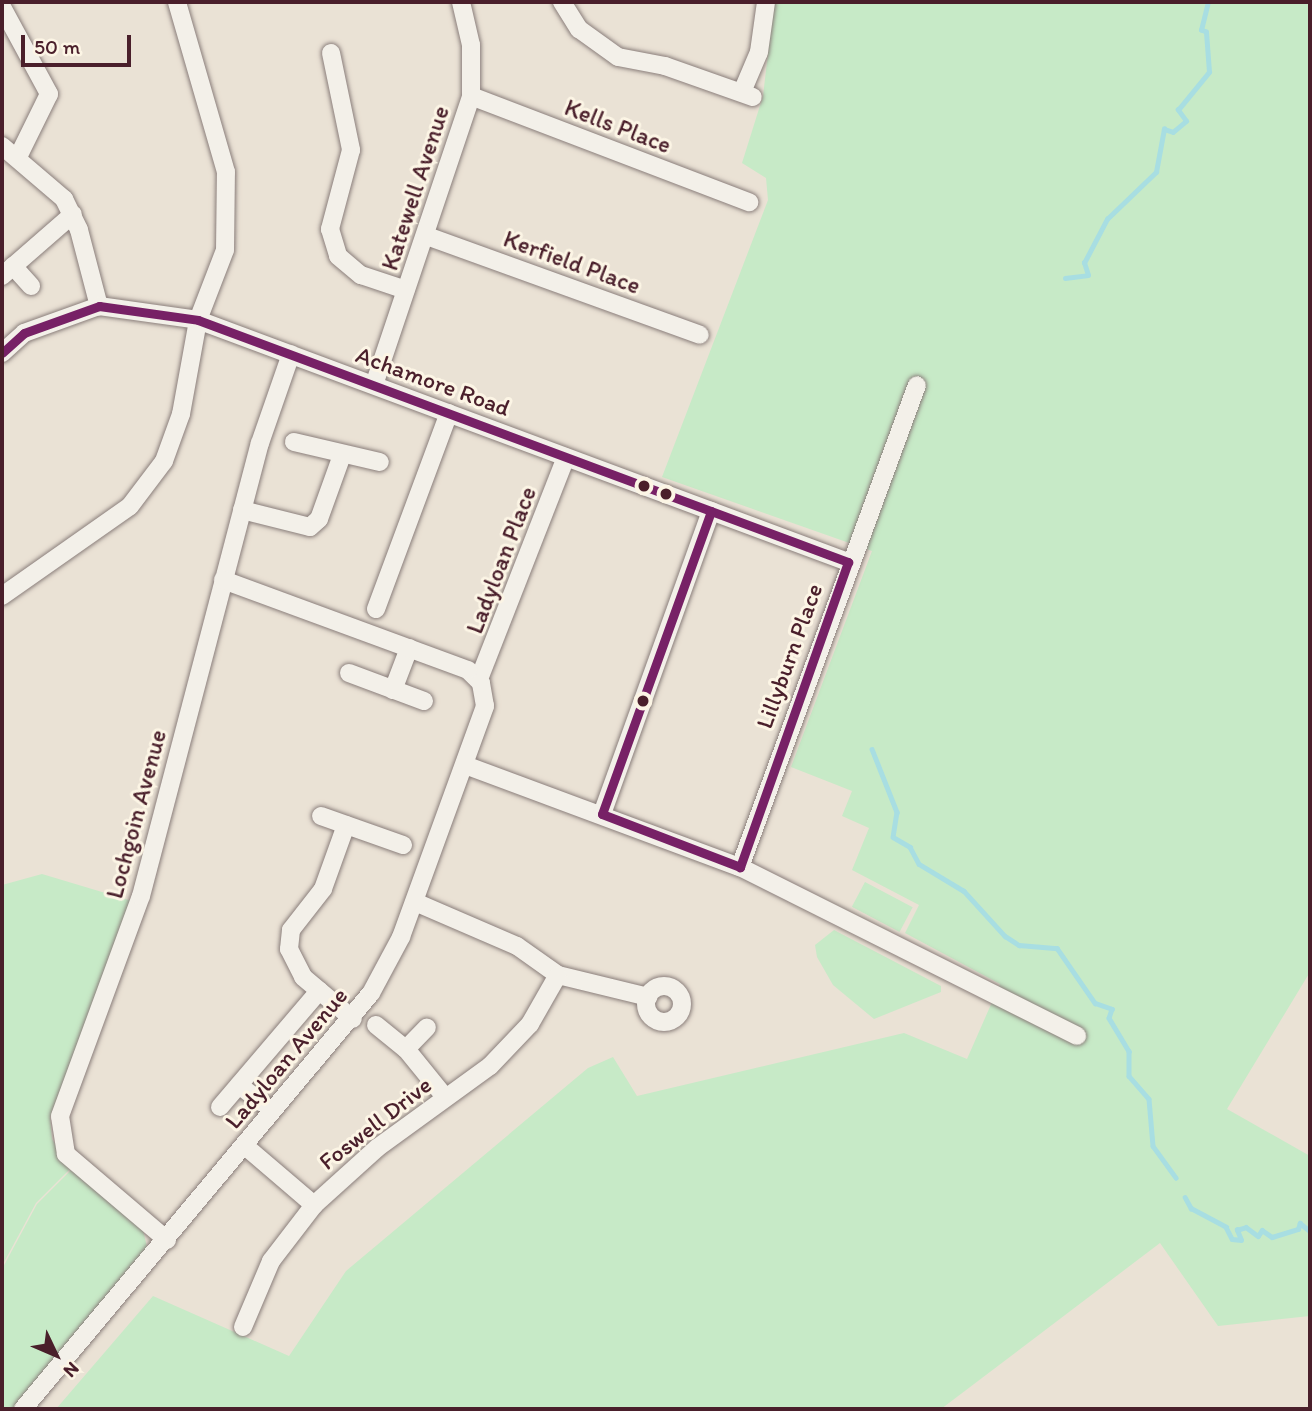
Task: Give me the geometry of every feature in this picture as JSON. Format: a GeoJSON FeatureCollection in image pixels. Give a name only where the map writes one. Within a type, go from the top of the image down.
{"type":"FeatureCollection","features":[{"type":"Feature","properties":{"kind":"street"},"geometry":{"type":"LineString","coordinates":[[2,596],[130,506],[147,486],[181,414],[198,320],[225,250],[226,172],[177,2]]}},
{"type":"Feature","properties":{"kind":"street","name":"Katewell Avenue"},"geometry":{"type":"LineString","coordinates":[[374,385],[471,96],[471,45],[461,2]]}},
{"type":"Feature","properties":{"kind":"street"},"geometry":{"type":"LineString","coordinates":[[562,2],[579,29],[618,57],[748,95],[760,52],[766,2]]}},
{"type":"Feature","properties":{"kind":"street"},"geometry":{"type":"LineString","coordinates":[[2,7],[48,94],[19,155]]}},
{"type":"Feature","properties":{"kind":"street"},"geometry":{"type":"LineString","coordinates":[[331,53],[351,150],[330,229],[338,256],[361,275],[407,290]]}},
{"type":"Feature","properties":{"kind":"street","name":"Kells Place"},"geometry":{"type":"LineString","coordinates":[[471,96],[749,202]]}},
{"type":"Feature","properties":{"kind":"street"},"geometry":{"type":"LineString","coordinates":[[2,146],[19,155],[53,185],[73,214],[99,306]]}},
{"type":"Feature","properties":{"kind":"street"},"geometry":{"type":"LineString","coordinates":[[31,286],[8,271],[73,214]]}},
{"type":"Feature","properties":{"kind":"street","name":"Kerfield Place"},"geometry":{"type":"LineString","coordinates":[[426,236],[700,335]]}},
{"type":"Feature","properties":{"kind":"street","name":"Achamore Road"},"geometry":{"type":"LineString","coordinates":[[2,353],[24,333],[99,306],[198,320],[848,562]]}},
{"type":"Feature","properties":{"kind":"street","name":"Lochgoin Avenue"},"geometry":{"type":"LineString","coordinates":[[166,1240],[66,1154],[60,1116],[141,896],[242,510],[291,354]]}},
{"type":"Feature","properties":{"kind":"street","name":"Lillyburn Place"},"geometry":{"type":"LineString","coordinates":[[740,867],[848,562],[917,385]]}},
{"type":"Feature","properties":{"kind":"street"},"geometry":{"type":"LineString","coordinates":[[376,609],[449,414]]}},
{"type":"Feature","properties":{"kind":"street"},"geometry":{"type":"LineString","coordinates":[[294,442],[341,458],[380,462]]}},
{"type":"Feature","properties":{"kind":"street","name":"Ladyloan Place"},"geometry":{"type":"LineString","coordinates":[[480,681],[566,457]]}},
{"type":"Feature","properties":{"kind":"street"},"geometry":{"type":"LineString","coordinates":[[242,510],[310,527],[320,519],[341,458]]}},
{"type":"Feature","properties":{"kind":"street"},"geometry":{"type":"LineString","coordinates":[[602,814],[711,511]]}},
{"type":"Feature","properties":{"kind":"street"},"geometry":{"type":"LineString","coordinates":[[223,580],[409,648],[480,681]]}},
{"type":"Feature","properties":{"kind":"street"},"geometry":{"type":"LineString","coordinates":[[393,690],[409,648]]}},
{"type":"Feature","properties":{"kind":"street"},"geometry":{"type":"LineString","coordinates":[[349,673],[424,701]]}},
{"type":"Feature","properties":{"kind":"street","name":"Ladyloan Avenue"},"geometry":{"type":"LineString","coordinates":[[23,1409],[353,1019],[390,963],[415,902],[485,706],[480,681]]}},
{"type":"Feature","properties":{"kind":"street"},"geometry":{"type":"LineString","coordinates":[[465,765],[740,867],[1077,1036]]}},
{"type":"Feature","properties":{"kind":"street"},"geometry":{"type":"LineString","coordinates":[[321,816],[403,845]]}},
{"type":"Feature","properties":{"kind":"street"},"geometry":{"type":"LineString","coordinates":[[346,825],[323,889],[291,930],[291,960],[318,990],[353,1019]]}},
{"type":"Feature","properties":{"kind":"street"},"geometry":{"type":"LineString","coordinates":[[415,902],[508,941],[558,975],[648,997]]}},
{"type":"Feature","properties":{"kind":"street","name":"Foswell Drive"},"geometry":{"type":"LineString","coordinates":[[243,1327],[271,1261],[314,1205],[512,1044],[558,975]]}},
{"type":"Feature","properties":{"kind":"street"},"geometry":{"type":"LineString","coordinates":[[220,1107],[318,990]]}},
{"type":"Feature","properties":{"kind":"street"},"geometry":{"type":"LineString","coordinates":[[376,1025],[406,1049],[445,1097]]}},
{"type":"Feature","properties":{"kind":"street"},"geometry":{"type":"LineString","coordinates":[[406,1049],[427,1027]]}},
{"type":"Feature","properties":{"kind":"street"},"geometry":{"type":"LineString","coordinates":[[239,1085],[261,1102]]}},
{"type":"Feature","properties":{"kind":"street"},"geometry":{"type":"LineString","coordinates":[[245,1146],[314,1205]]}},
{"type":"Feature","properties":{"kind":"green space"},"geometry":{"type":"Polygon","coordinates":[[[774,2],[1310,2],[1310,972],[1227,1109],[1310,1156],[1310,1316],[1218,1326],[1160,1243],[941,1409],[56,1409],[153,1296],[289,1356],[346,1271],[588,1068],[613,1057],[637,1096],[904,1033],[967,1059],[1000,984],[905,933],[919,905],[852,870],[869,828],[842,816],[852,791],[791,767],[872,551],[662,477],[768,200],[766,178],[742,163],[763,96],[774,2]]]}},
{"type":"Feature","properties":{"kind":"green space"},"geometry":{"type":"Polygon","coordinates":[[[42,874],[132,901],[50,1117],[52,1139],[70,1169],[36,1203],[2,1266],[2,885],[42,874]]]}},
{"type":"Feature","properties":{"kind":"green space"},"geometry":{"type":"Polygon","coordinates":[[[865,882],[913,907],[900,932],[852,907],[865,882]]]}},
{"type":"Feature","properties":{"kind":"green space"},"geometry":{"type":"Polygon","coordinates":[[[834,930],[941,986],[941,992],[874,1019],[833,985],[817,957],[815,945],[834,930]]]}},
{"type":"Feature","properties":{"kind":"green space"},"geometry":{"type":"Polygon","coordinates":[[[71,1170],[143,1230],[147,1247],[13,1409],[2,1409],[2,1269],[37,1204],[71,1170]]]}},
{"type":"Feature","properties":{"kind":"waterway"},"geometry":{"type":"LineString","coordinates":[[1065,278],[1088,275],[1084,263],[1107,219],[1156,172],[1164,129],[1173,132],[1186,121],[1178,110],[1209,72],[1206,32],[1201,30],[1208,2]]}},
{"type":"Feature","properties":{"kind":"waterway"},"geometry":{"type":"LineString","coordinates":[[872,749],[897,812],[893,837],[910,847],[919,864],[964,891],[1005,936],[1019,945],[1057,948],[1095,1003],[1112,1009],[1109,1018],[1129,1051],[1129,1076],[1149,1099],[1153,1146],[1176,1178]]}},
{"type":"Feature","properties":{"kind":"waterway"},"geometry":{"type":"LineString","coordinates":[[1185,1197],[1191,1208],[1226,1227],[1232,1239],[1241,1240],[1237,1230],[1246,1227],[1258,1236],[1262,1230],[1272,1237],[1298,1229],[1300,1223],[1310,1231]]}},
{"type":"Feature","properties":{"kind":"transit line"},"geometry":{"type":"LineString","coordinates":[[2,353],[24,333],[99,306],[198,320],[848,562],[740,867]]}},
{"type":"Feature","properties":{"kind":"transit line"},"geometry":{"type":"LineString","coordinates":[[602,814],[711,511]]}},
{"type":"Feature","properties":{"kind":"transit line"},"geometry":{"type":"LineString","coordinates":[[602,814],[740,867]]}}]}
